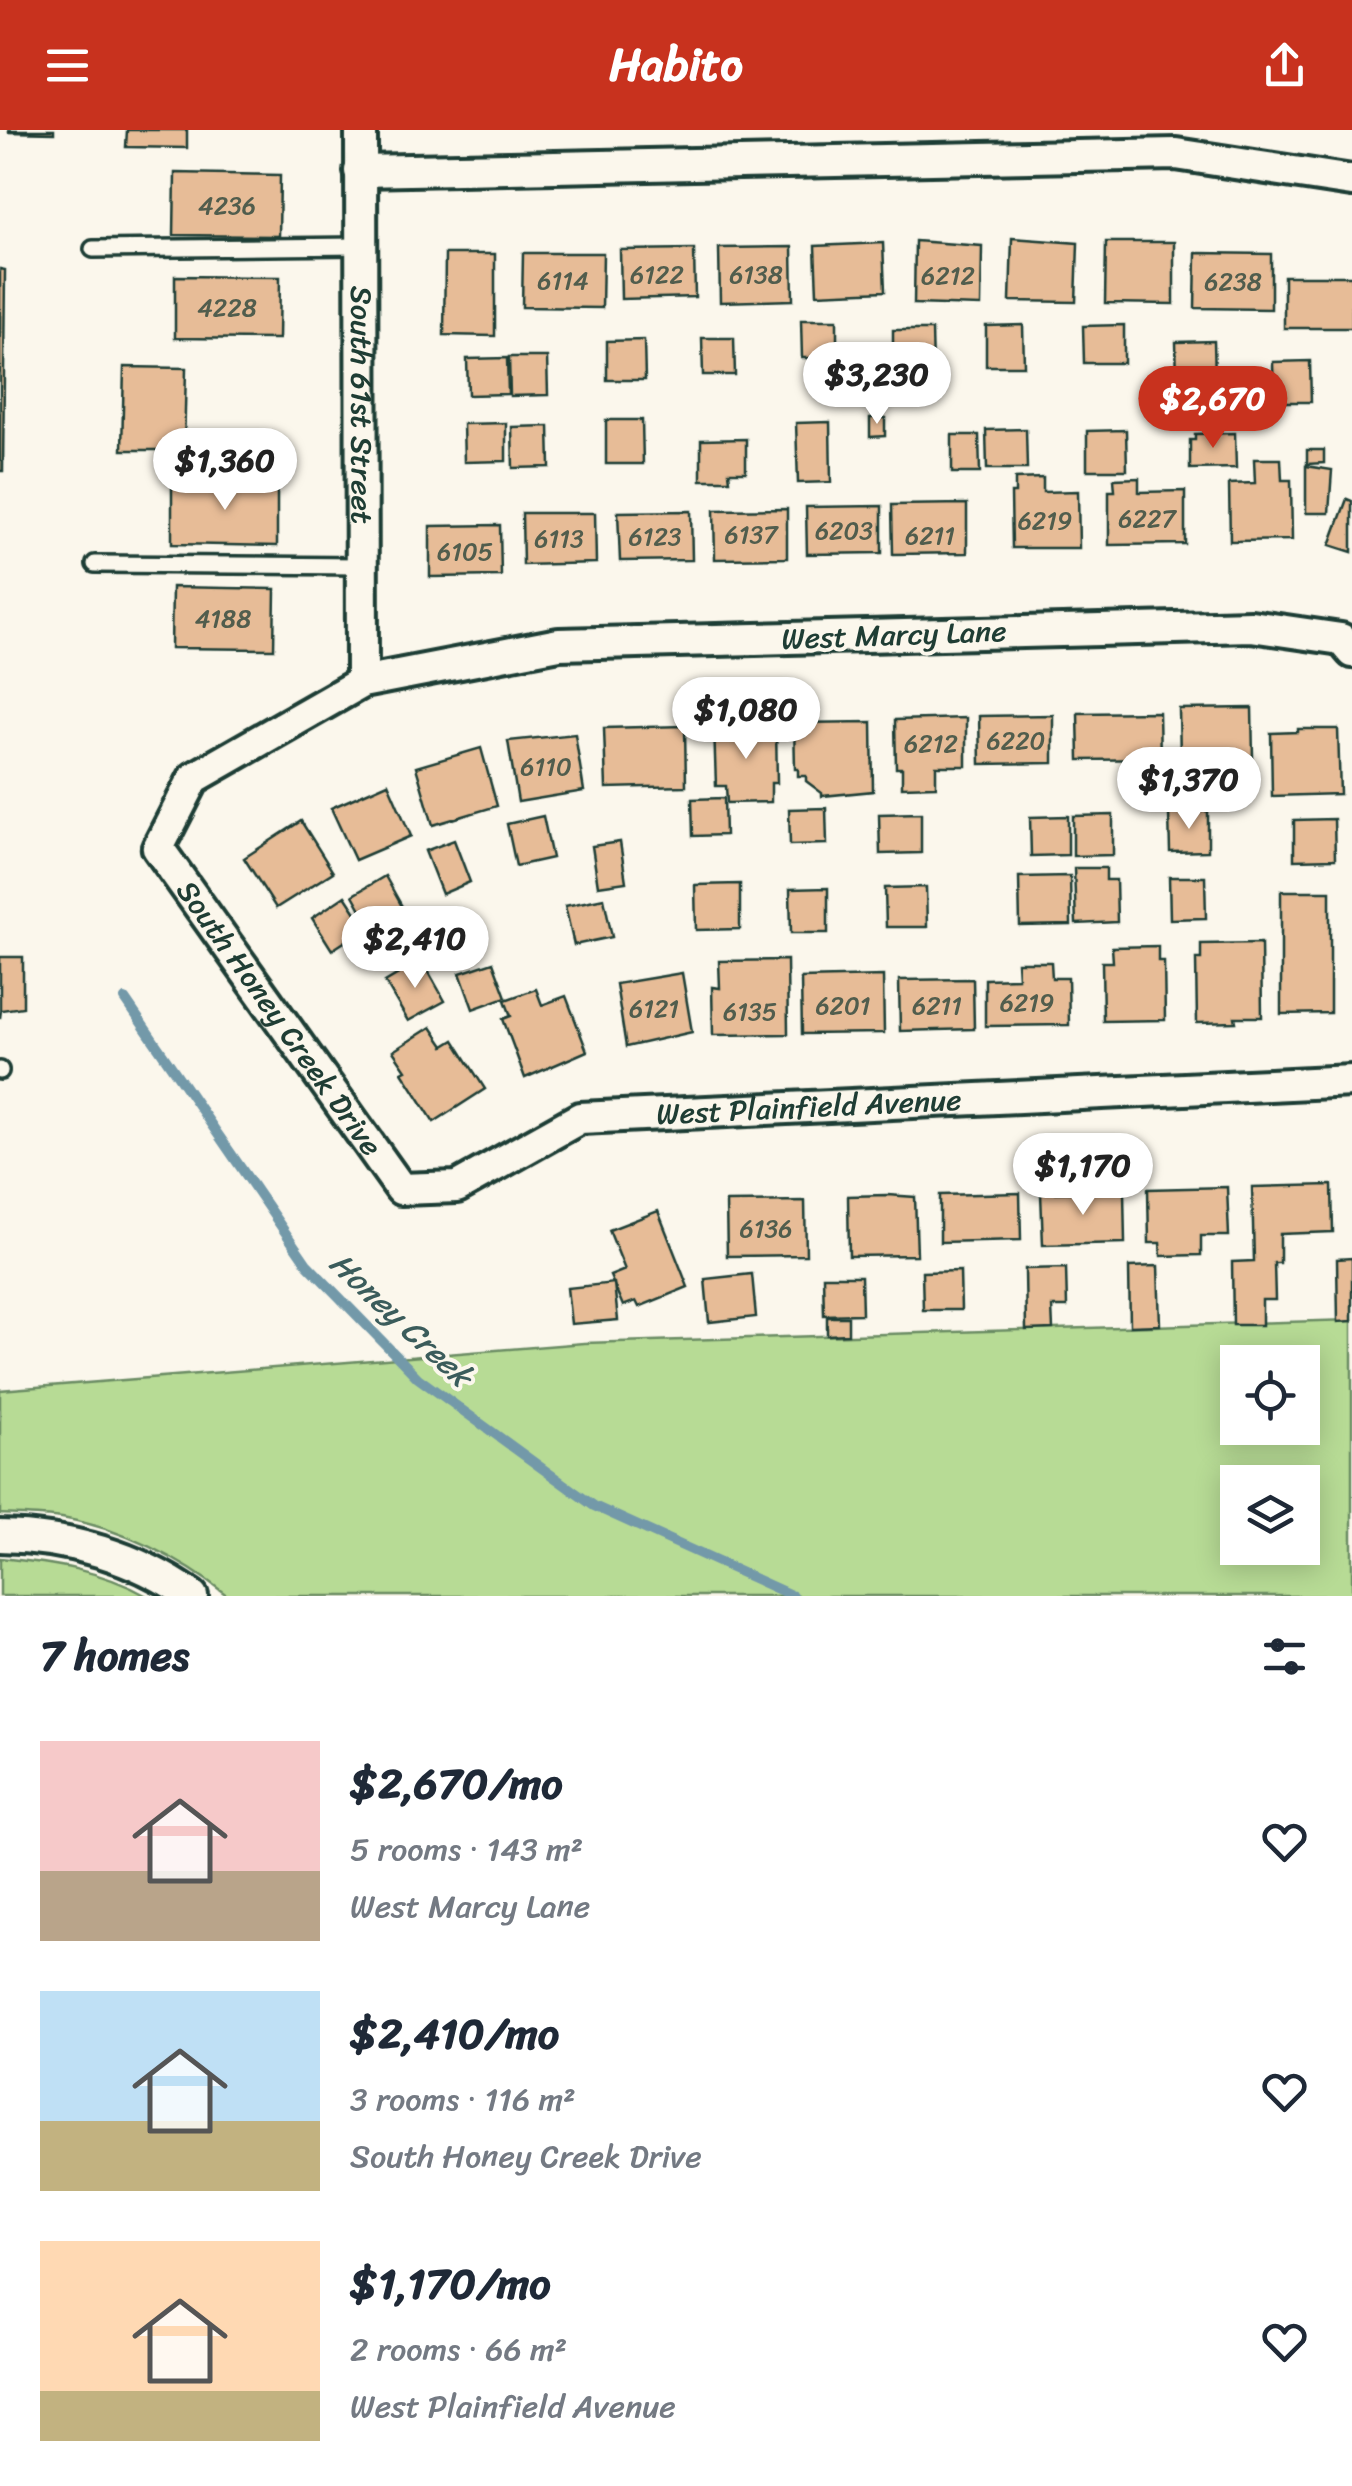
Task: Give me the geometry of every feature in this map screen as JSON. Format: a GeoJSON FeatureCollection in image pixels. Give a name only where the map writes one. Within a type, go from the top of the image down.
{"type":"FeatureCollection","features":[{"type":"Feature","properties":{"kind":"street","name":"South 61st Street"},"geometry":{"type":"LineString","coordinates":[[360,130],[362,682]]}},
{"type":"Feature","properties":{"kind":"street"},"geometry":{"type":"LineString","coordinates":[[360,171],[1176,154],[1352,181]]}},
{"type":"Feature","properties":{"kind":"street","name":"West Marcy Lane"},"geometry":{"type":"LineString","coordinates":[[158,848],[194,778],[362,682],[560,644],[1251,626],[1346,646]]}},
{"type":"Feature","properties":{"kind":"street","name":"South Honey Creek Drive"},"geometry":{"type":"LineString","coordinates":[[158,848],[401,1189]]}},
{"type":"Feature","properties":{"kind":"street","name":"West Plainfield Avenue"},"geometry":{"type":"LineString","coordinates":[[401,1189],[457,1187],[580,1118],[1352,1082]]}},
{"type":"Feature","properties":{"kind":"street"},"geometry":{"type":"LineString","coordinates":[[0,1536],[29,1536],[100,1550],[168,1579],[192,1596]]}},
{"type":"Feature","properties":{"kind":"lane"},"geometry":{"type":"LineString","coordinates":[[92,249],[360,246]]}},
{"type":"Feature","properties":{"kind":"lane"},"geometry":{"type":"LineString","coordinates":[[95,564],[362,566]]}},
{"type":"Feature","properties":{"kind":"green space"},"geometry":{"type":"Polygon","coordinates":[[[1352,1320],[1352,1596],[228,1596],[171,1558],[106,1529],[62,1518],[0,1514],[0,1390],[584,1343],[1352,1320]]]}},
{"type":"Feature","properties":{"kind":"green space"},"geometry":{"type":"Polygon","coordinates":[[[0,1558],[76,1569],[147,1596],[0,1596],[0,1558]]]}},
{"type":"Feature","properties":{"kind":"building"},"geometry":{"type":"Polygon","coordinates":[[[54,130],[54,133],[9,132],[54,130]]]}},
{"type":"Feature","properties":{"kind":"building"},"geometry":{"type":"Polygon","coordinates":[[[127,130],[187,130],[187,148],[126,147],[127,130]]]}},
{"type":"Feature","properties":{"kind":"building"},"geometry":{"type":"Polygon","coordinates":[[[175,173],[280,175],[279,236],[174,235],[175,173]]]}},
{"type":"Feature","properties":{"kind":"building"},"geometry":{"type":"Polygon","coordinates":[[[1012,238],[1078,243],[1076,302],[1010,301],[1012,238]]]}},
{"type":"Feature","properties":{"kind":"building"},"geometry":{"type":"Polygon","coordinates":[[[915,241],[982,246],[981,306],[914,304],[915,241]]]}},
{"type":"Feature","properties":{"kind":"building"},"geometry":{"type":"Polygon","coordinates":[[[1106,242],[1174,242],[1174,304],[1105,303],[1106,242]]]}},
{"type":"Feature","properties":{"kind":"building"},"geometry":{"type":"Polygon","coordinates":[[[883,243],[885,291],[817,294],[815,246],[883,243]]]}},
{"type":"Feature","properties":{"kind":"building"},"geometry":{"type":"Polygon","coordinates":[[[792,247],[793,300],[720,302],[719,248],[792,247]]]}},
{"type":"Feature","properties":{"kind":"building"},"geometry":{"type":"Polygon","coordinates":[[[694,249],[695,297],[621,299],[620,250],[694,249]]]}},
{"type":"Feature","properties":{"kind":"building"},"geometry":{"type":"Polygon","coordinates":[[[523,253],[603,253],[602,308],[522,307],[523,253]]]}},
{"type":"Feature","properties":{"kind":"building"},"geometry":{"type":"Polygon","coordinates":[[[1196,253],[1271,254],[1271,309],[1195,308],[1196,253]]]}},
{"type":"Feature","properties":{"kind":"building"},"geometry":{"type":"Polygon","coordinates":[[[445,254],[495,254],[495,336],[444,335],[445,254]]]}},
{"type":"Feature","properties":{"kind":"building"},"geometry":{"type":"Polygon","coordinates":[[[0,269],[5,270],[3,471],[0,471],[0,269]]]}},
{"type":"Feature","properties":{"kind":"building"},"geometry":{"type":"Polygon","coordinates":[[[175,276],[280,277],[279,339],[175,338],[175,276]]]}},
{"type":"Feature","properties":{"kind":"building"},"geometry":{"type":"Polygon","coordinates":[[[1284,276],[1352,276],[1352,328],[1284,328],[1284,276]]]}},
{"type":"Feature","properties":{"kind":"building"},"geometry":{"type":"Polygon","coordinates":[[[801,320],[837,320],[837,358],[802,358],[801,320]]]}},
{"type":"Feature","properties":{"kind":"building"},"geometry":{"type":"Polygon","coordinates":[[[1023,325],[1024,366],[986,366],[986,326],[1023,325]]]}},
{"type":"Feature","properties":{"kind":"building"},"geometry":{"type":"Polygon","coordinates":[[[1124,325],[1124,363],[1084,363],[1083,326],[1124,325]]]}},
{"type":"Feature","properties":{"kind":"building"},"geometry":{"type":"Polygon","coordinates":[[[893,330],[932,330],[933,368],[893,368],[893,330]]]}},
{"type":"Feature","properties":{"kind":"building"},"geometry":{"type":"Polygon","coordinates":[[[702,338],[734,338],[735,375],[703,375],[702,338]]]}},
{"type":"Feature","properties":{"kind":"building"},"geometry":{"type":"Polygon","coordinates":[[[644,340],[645,380],[607,380],[607,341],[644,340]]]}},
{"type":"Feature","properties":{"kind":"building"},"geometry":{"type":"Polygon","coordinates":[[[1214,341],[1215,379],[1177,379],[1176,342],[1214,341]]]}},
{"type":"Feature","properties":{"kind":"building"},"geometry":{"type":"Polygon","coordinates":[[[509,357],[547,357],[548,395],[510,396],[509,357]]]}},
{"type":"Feature","properties":{"kind":"building"},"geometry":{"type":"Polygon","coordinates":[[[507,358],[508,394],[468,395],[467,359],[507,358]]]}},
{"type":"Feature","properties":{"kind":"building"},"geometry":{"type":"Polygon","coordinates":[[[1310,361],[1311,402],[1274,402],[1273,362],[1310,361]]]}},
{"type":"Feature","properties":{"kind":"building"},"geometry":{"type":"Polygon","coordinates":[[[124,367],[186,368],[184,450],[122,450],[124,367]]]}},
{"type":"Feature","properties":{"kind":"building"},"geometry":{"type":"Polygon","coordinates":[[[870,418],[885,418],[885,436],[870,437],[870,418]]]}},
{"type":"Feature","properties":{"kind":"building"},"geometry":{"type":"Polygon","coordinates":[[[606,420],[642,420],[643,464],[606,464],[606,420]]]}},
{"type":"Feature","properties":{"kind":"building"},"geometry":{"type":"Polygon","coordinates":[[[830,422],[831,482],[798,483],[796,423],[830,422]]]}},
{"type":"Feature","properties":{"kind":"building"},"geometry":{"type":"Polygon","coordinates":[[[506,423],[506,461],[464,462],[463,424],[506,423]]]}},
{"type":"Feature","properties":{"kind":"building"},"geometry":{"type":"Polygon","coordinates":[[[549,426],[550,467],[513,468],[512,427],[549,426]]]}},
{"type":"Feature","properties":{"kind":"building"},"geometry":{"type":"Polygon","coordinates":[[[1026,429],[1027,469],[987,469],[986,430],[1026,429]]]}},
{"type":"Feature","properties":{"kind":"building"},"geometry":{"type":"Polygon","coordinates":[[[1126,430],[1127,470],[1087,470],[1087,431],[1126,430]]]}},
{"type":"Feature","properties":{"kind":"building"},"geometry":{"type":"Polygon","coordinates":[[[1235,433],[1236,468],[1190,469],[1190,440],[1195,440],[1195,434],[1235,433]]]}},
{"type":"Feature","properties":{"kind":"building"},"geometry":{"type":"Polygon","coordinates":[[[952,435],[979,435],[980,473],[952,473],[952,435]]]}},
{"type":"Feature","properties":{"kind":"building"},"geometry":{"type":"Polygon","coordinates":[[[746,439],[746,472],[729,472],[730,480],[701,480],[701,440],[746,439]]]}},
{"type":"Feature","properties":{"kind":"building"},"geometry":{"type":"Polygon","coordinates":[[[1307,450],[1324,450],[1324,463],[1307,464],[1307,450]]]}},
{"type":"Feature","properties":{"kind":"building"},"geometry":{"type":"Polygon","coordinates":[[[1254,459],[1281,459],[1282,480],[1291,480],[1292,540],[1230,541],[1229,484],[1255,483],[1254,459]]]}},
{"type":"Feature","properties":{"kind":"building"},"geometry":{"type":"Polygon","coordinates":[[[1306,466],[1332,470],[1329,513],[1306,513],[1306,466]]]}},
{"type":"Feature","properties":{"kind":"building"},"geometry":{"type":"Polygon","coordinates":[[[1043,478],[1043,492],[1078,491],[1079,548],[1012,548],[1011,493],[1015,493],[1015,479],[1043,478]]]}},
{"type":"Feature","properties":{"kind":"building"},"geometry":{"type":"Polygon","coordinates":[[[1139,478],[1139,492],[1185,491],[1185,544],[1109,545],[1109,491],[1115,491],[1114,479],[1139,478]]]}},
{"type":"Feature","properties":{"kind":"building"},"geometry":{"type":"Polygon","coordinates":[[[172,481],[277,482],[277,546],[172,544],[172,481]]]}},
{"type":"Feature","properties":{"kind":"building"},"geometry":{"type":"Polygon","coordinates":[[[1347,499],[1352,501],[1352,552],[1330,545],[1347,499]]]}},
{"type":"Feature","properties":{"kind":"building"},"geometry":{"type":"Polygon","coordinates":[[[967,504],[967,553],[893,554],[892,505],[967,504]]]}},
{"type":"Feature","properties":{"kind":"building"},"geometry":{"type":"Polygon","coordinates":[[[882,506],[882,553],[807,554],[806,507],[882,506]]]}},
{"type":"Feature","properties":{"kind":"building"},"geometry":{"type":"Polygon","coordinates":[[[787,509],[787,558],[715,559],[714,510],[787,509]]]}},
{"type":"Feature","properties":{"kind":"building"},"geometry":{"type":"Polygon","coordinates":[[[691,511],[692,560],[620,561],[618,512],[691,511]]]}},
{"type":"Feature","properties":{"kind":"building"},"geometry":{"type":"Polygon","coordinates":[[[522,513],[595,513],[596,563],[523,565],[522,513]]]}},
{"type":"Feature","properties":{"kind":"building"},"geometry":{"type":"Polygon","coordinates":[[[500,525],[501,576],[430,577],[430,526],[500,525]]]}},
{"type":"Feature","properties":{"kind":"building"},"geometry":{"type":"Polygon","coordinates":[[[172,587],[275,589],[274,649],[171,648],[172,587]]]}},
{"type":"Feature","properties":{"kind":"building"},"geometry":{"type":"Polygon","coordinates":[[[1252,708],[1253,758],[1180,759],[1179,709],[1252,708]]]}},
{"type":"Feature","properties":{"kind":"building"},"geometry":{"type":"Polygon","coordinates":[[[1159,712],[1160,759],[1079,760],[1078,713],[1159,712]]]}},
{"type":"Feature","properties":{"kind":"building"},"geometry":{"type":"Polygon","coordinates":[[[1053,715],[1053,763],[980,764],[979,716],[1053,715]]]}},
{"type":"Feature","properties":{"kind":"building"},"geometry":{"type":"Polygon","coordinates":[[[966,718],[966,766],[936,766],[936,786],[902,787],[902,768],[896,768],[895,720],[966,718]]]}},
{"type":"Feature","properties":{"kind":"building"},"geometry":{"type":"Polygon","coordinates":[[[740,722],[754,722],[754,727],[776,727],[777,783],[771,783],[771,802],[727,803],[726,786],[716,786],[714,726],[740,726],[740,722]]]}},
{"type":"Feature","properties":{"kind":"building"},"geometry":{"type":"Polygon","coordinates":[[[872,722],[873,791],[822,796],[806,781],[806,776],[798,776],[794,723],[872,722]]]}},
{"type":"Feature","properties":{"kind":"building"},"geometry":{"type":"Polygon","coordinates":[[[685,726],[686,786],[606,788],[604,728],[685,726]]]}},
{"type":"Feature","properties":{"kind":"building"},"geometry":{"type":"Polygon","coordinates":[[[1338,729],[1340,794],[1272,796],[1271,733],[1338,729]]]}},
{"type":"Feature","properties":{"kind":"building"},"geometry":{"type":"Polygon","coordinates":[[[575,734],[584,791],[518,802],[508,741],[575,734]]]}},
{"type":"Feature","properties":{"kind":"building"},"geometry":{"type":"Polygon","coordinates":[[[481,748],[497,806],[433,825],[416,767],[481,748]]]}},
{"type":"Feature","properties":{"kind":"building"},"geometry":{"type":"Polygon","coordinates":[[[388,783],[411,836],[355,860],[331,808],[388,783]]]}},
{"type":"Feature","properties":{"kind":"building"},"geometry":{"type":"Polygon","coordinates":[[[724,798],[725,835],[693,836],[692,799],[724,798]]]}},
{"type":"Feature","properties":{"kind":"building"},"geometry":{"type":"Polygon","coordinates":[[[826,808],[827,844],[790,845],[789,809],[826,808]]]}},
{"type":"Feature","properties":{"kind":"building"},"geometry":{"type":"Polygon","coordinates":[[[1208,811],[1208,851],[1170,852],[1169,813],[1208,811]]]}},
{"type":"Feature","properties":{"kind":"building"},"geometry":{"type":"Polygon","coordinates":[[[921,813],[921,853],[880,854],[879,814],[921,813]]]}},
{"type":"Feature","properties":{"kind":"building"},"geometry":{"type":"Polygon","coordinates":[[[1113,815],[1113,855],[1073,856],[1073,816],[1113,815]]]}},
{"type":"Feature","properties":{"kind":"building"},"geometry":{"type":"Polygon","coordinates":[[[543,816],[552,858],[516,866],[507,824],[543,816]]]}},
{"type":"Feature","properties":{"kind":"building"},"geometry":{"type":"Polygon","coordinates":[[[1068,816],[1068,855],[1031,856],[1030,817],[1068,816]]]}},
{"type":"Feature","properties":{"kind":"building"},"geometry":{"type":"Polygon","coordinates":[[[1334,819],[1335,859],[1294,860],[1294,820],[1334,819]]]}},
{"type":"Feature","properties":{"kind":"building"},"geometry":{"type":"Polygon","coordinates":[[[301,821],[333,872],[276,908],[244,858],[301,821]]]}},
{"type":"Feature","properties":{"kind":"building"},"geometry":{"type":"Polygon","coordinates":[[[454,840],[470,882],[442,894],[425,851],[454,840]]]}},
{"type":"Feature","properties":{"kind":"building"},"geometry":{"type":"Polygon","coordinates":[[[620,842],[626,882],[598,886],[592,846],[620,842]]]}},
{"type":"Feature","properties":{"kind":"building"},"geometry":{"type":"Polygon","coordinates":[[[1074,868],[1106,868],[1106,880],[1116,880],[1117,922],[1076,924],[1074,868]]]}},
{"type":"Feature","properties":{"kind":"building"},"geometry":{"type":"Polygon","coordinates":[[[385,876],[404,910],[372,929],[353,895],[385,876]]]}},
{"type":"Feature","properties":{"kind":"building"},"geometry":{"type":"Polygon","coordinates":[[[1070,876],[1071,925],[1020,926],[1019,877],[1070,876]]]}},
{"type":"Feature","properties":{"kind":"building"},"geometry":{"type":"Polygon","coordinates":[[[1169,877],[1205,877],[1206,918],[1170,919],[1169,877]]]}},
{"type":"Feature","properties":{"kind":"building"},"geometry":{"type":"Polygon","coordinates":[[[740,884],[740,929],[696,930],[695,885],[740,884]]]}},
{"type":"Feature","properties":{"kind":"building"},"geometry":{"type":"Polygon","coordinates":[[[926,887],[927,927],[886,927],[885,888],[926,887]]]}},
{"type":"Feature","properties":{"kind":"building"},"geometry":{"type":"Polygon","coordinates":[[[828,888],[828,933],[791,933],[790,889],[828,888]]]}},
{"type":"Feature","properties":{"kind":"building"},"geometry":{"type":"Polygon","coordinates":[[[1281,891],[1330,891],[1330,1013],[1281,1014],[1281,891]]]}},
{"type":"Feature","properties":{"kind":"building"},"geometry":{"type":"Polygon","coordinates":[[[345,896],[366,928],[332,950],[312,918],[345,896]]]}},
{"type":"Feature","properties":{"kind":"building"},"geometry":{"type":"Polygon","coordinates":[[[604,898],[612,937],[574,945],[565,906],[604,898]]]}},
{"type":"Feature","properties":{"kind":"building"},"geometry":{"type":"Polygon","coordinates":[[[1261,943],[1262,1017],[1197,1023],[1196,959],[1201,959],[1201,944],[1261,943]]]}},
{"type":"Feature","properties":{"kind":"building"},"geometry":{"type":"Polygon","coordinates":[[[1158,946],[1158,961],[1164,961],[1165,1020],[1103,1021],[1102,962],[1113,962],[1112,947],[1158,946]]]}},
{"type":"Feature","properties":{"kind":"building"},"geometry":{"type":"Polygon","coordinates":[[[0,957],[23,957],[23,1007],[1,1010],[0,1018],[0,957]]]}},
{"type":"Feature","properties":{"kind":"building"},"geometry":{"type":"Polygon","coordinates":[[[422,960],[445,1001],[408,1021],[385,982],[422,960]]]}},
{"type":"Feature","properties":{"kind":"building"},"geometry":{"type":"Polygon","coordinates":[[[787,960],[788,1034],[713,1035],[712,987],[720,988],[719,961],[787,960]]]}},
{"type":"Feature","properties":{"kind":"building"},"geometry":{"type":"Polygon","coordinates":[[[493,962],[506,997],[473,1009],[460,973],[493,962]]]}},
{"type":"Feature","properties":{"kind":"building"},"geometry":{"type":"Polygon","coordinates":[[[1017,962],[1051,962],[1052,978],[1068,978],[1069,1025],[985,1026],[985,979],[1018,978],[1017,962]]]}},
{"type":"Feature","properties":{"kind":"building"},"geometry":{"type":"Polygon","coordinates":[[[682,973],[692,1032],[626,1047],[616,984],[682,973]]]}},
{"type":"Feature","properties":{"kind":"building"},"geometry":{"type":"Polygon","coordinates":[[[883,976],[884,1033],[802,1034],[801,978],[883,976]]]}},
{"type":"Feature","properties":{"kind":"building"},"geometry":{"type":"Polygon","coordinates":[[[973,979],[974,1029],[900,1031],[899,980],[973,979]]]}},
{"type":"Feature","properties":{"kind":"building"},"geometry":{"type":"Polygon","coordinates":[[[536,989],[542,1005],[566,996],[587,1051],[525,1078],[503,1019],[511,1016],[505,1000],[536,989]]]}},
{"type":"Feature","properties":{"kind":"building"},"geometry":{"type":"Polygon","coordinates":[[[431,1027],[444,1046],[454,1040],[485,1089],[434,1122],[393,1051],[431,1027]]]}},
{"type":"Feature","properties":{"kind":"building"},"geometry":{"type":"Polygon","coordinates":[[[1332,1185],[1333,1232],[1280,1234],[1280,1263],[1274,1263],[1275,1300],[1262,1300],[1262,1325],[1233,1325],[1232,1262],[1254,1261],[1252,1187],[1332,1185]]]}},
{"type":"Feature","properties":{"kind":"building"},"geometry":{"type":"Polygon","coordinates":[[[1227,1187],[1229,1236],[1201,1236],[1201,1255],[1161,1256],[1160,1243],[1149,1243],[1148,1189],[1227,1187]]]}},
{"type":"Feature","properties":{"kind":"building"},"geometry":{"type":"Polygon","coordinates":[[[1124,1191],[1125,1243],[1043,1245],[1041,1193],[1124,1191]]]}},
{"type":"Feature","properties":{"kind":"building"},"geometry":{"type":"Polygon","coordinates":[[[1020,1193],[1021,1240],[940,1242],[940,1195],[1020,1193]]]}},
{"type":"Feature","properties":{"kind":"building"},"geometry":{"type":"Polygon","coordinates":[[[848,1196],[915,1197],[917,1255],[849,1256],[848,1196]]]}},
{"type":"Feature","properties":{"kind":"building"},"geometry":{"type":"Polygon","coordinates":[[[805,1201],[806,1255],[727,1256],[726,1202],[805,1201]]]}},
{"type":"Feature","properties":{"kind":"building"},"geometry":{"type":"Polygon","coordinates":[[[658,1211],[688,1287],[639,1307],[636,1301],[623,1306],[610,1276],[625,1270],[609,1230],[658,1211]]]}},
{"type":"Feature","properties":{"kind":"building"},"geometry":{"type":"Polygon","coordinates":[[[1352,1258],[1352,1321],[1338,1322],[1337,1259],[1352,1258]]]}},
{"type":"Feature","properties":{"kind":"building"},"geometry":{"type":"Polygon","coordinates":[[[1158,1266],[1160,1325],[1130,1326],[1129,1267],[1158,1266]]]}},
{"type":"Feature","properties":{"kind":"building"},"geometry":{"type":"Polygon","coordinates":[[[1066,1268],[1067,1307],[1052,1307],[1053,1329],[1026,1330],[1025,1269],[1066,1268]]]}},
{"type":"Feature","properties":{"kind":"building"},"geometry":{"type":"Polygon","coordinates":[[[960,1271],[961,1310],[923,1310],[922,1272],[960,1271]]]}},
{"type":"Feature","properties":{"kind":"building"},"geometry":{"type":"Polygon","coordinates":[[[752,1274],[756,1317],[709,1322],[705,1279],[752,1274]]]}},
{"type":"Feature","properties":{"kind":"building"},"geometry":{"type":"Polygon","coordinates":[[[823,1276],[861,1276],[862,1314],[824,1315],[823,1276]]]}},
{"type":"Feature","properties":{"kind":"building"},"geometry":{"type":"Polygon","coordinates":[[[614,1283],[618,1320],[571,1324],[567,1288],[614,1283]]]}},
{"type":"Feature","properties":{"kind":"building"},"geometry":{"type":"Polygon","coordinates":[[[827,1317],[848,1317],[848,1334],[827,1335],[827,1317]]]}},
{"type":"Feature","properties":{"kind":"waterway","name":"Honey Creek"},"geometry":{"type":"LineString","coordinates":[[125,999],[307,1264],[418,1378],[594,1506],[793,1596]]}}]}
